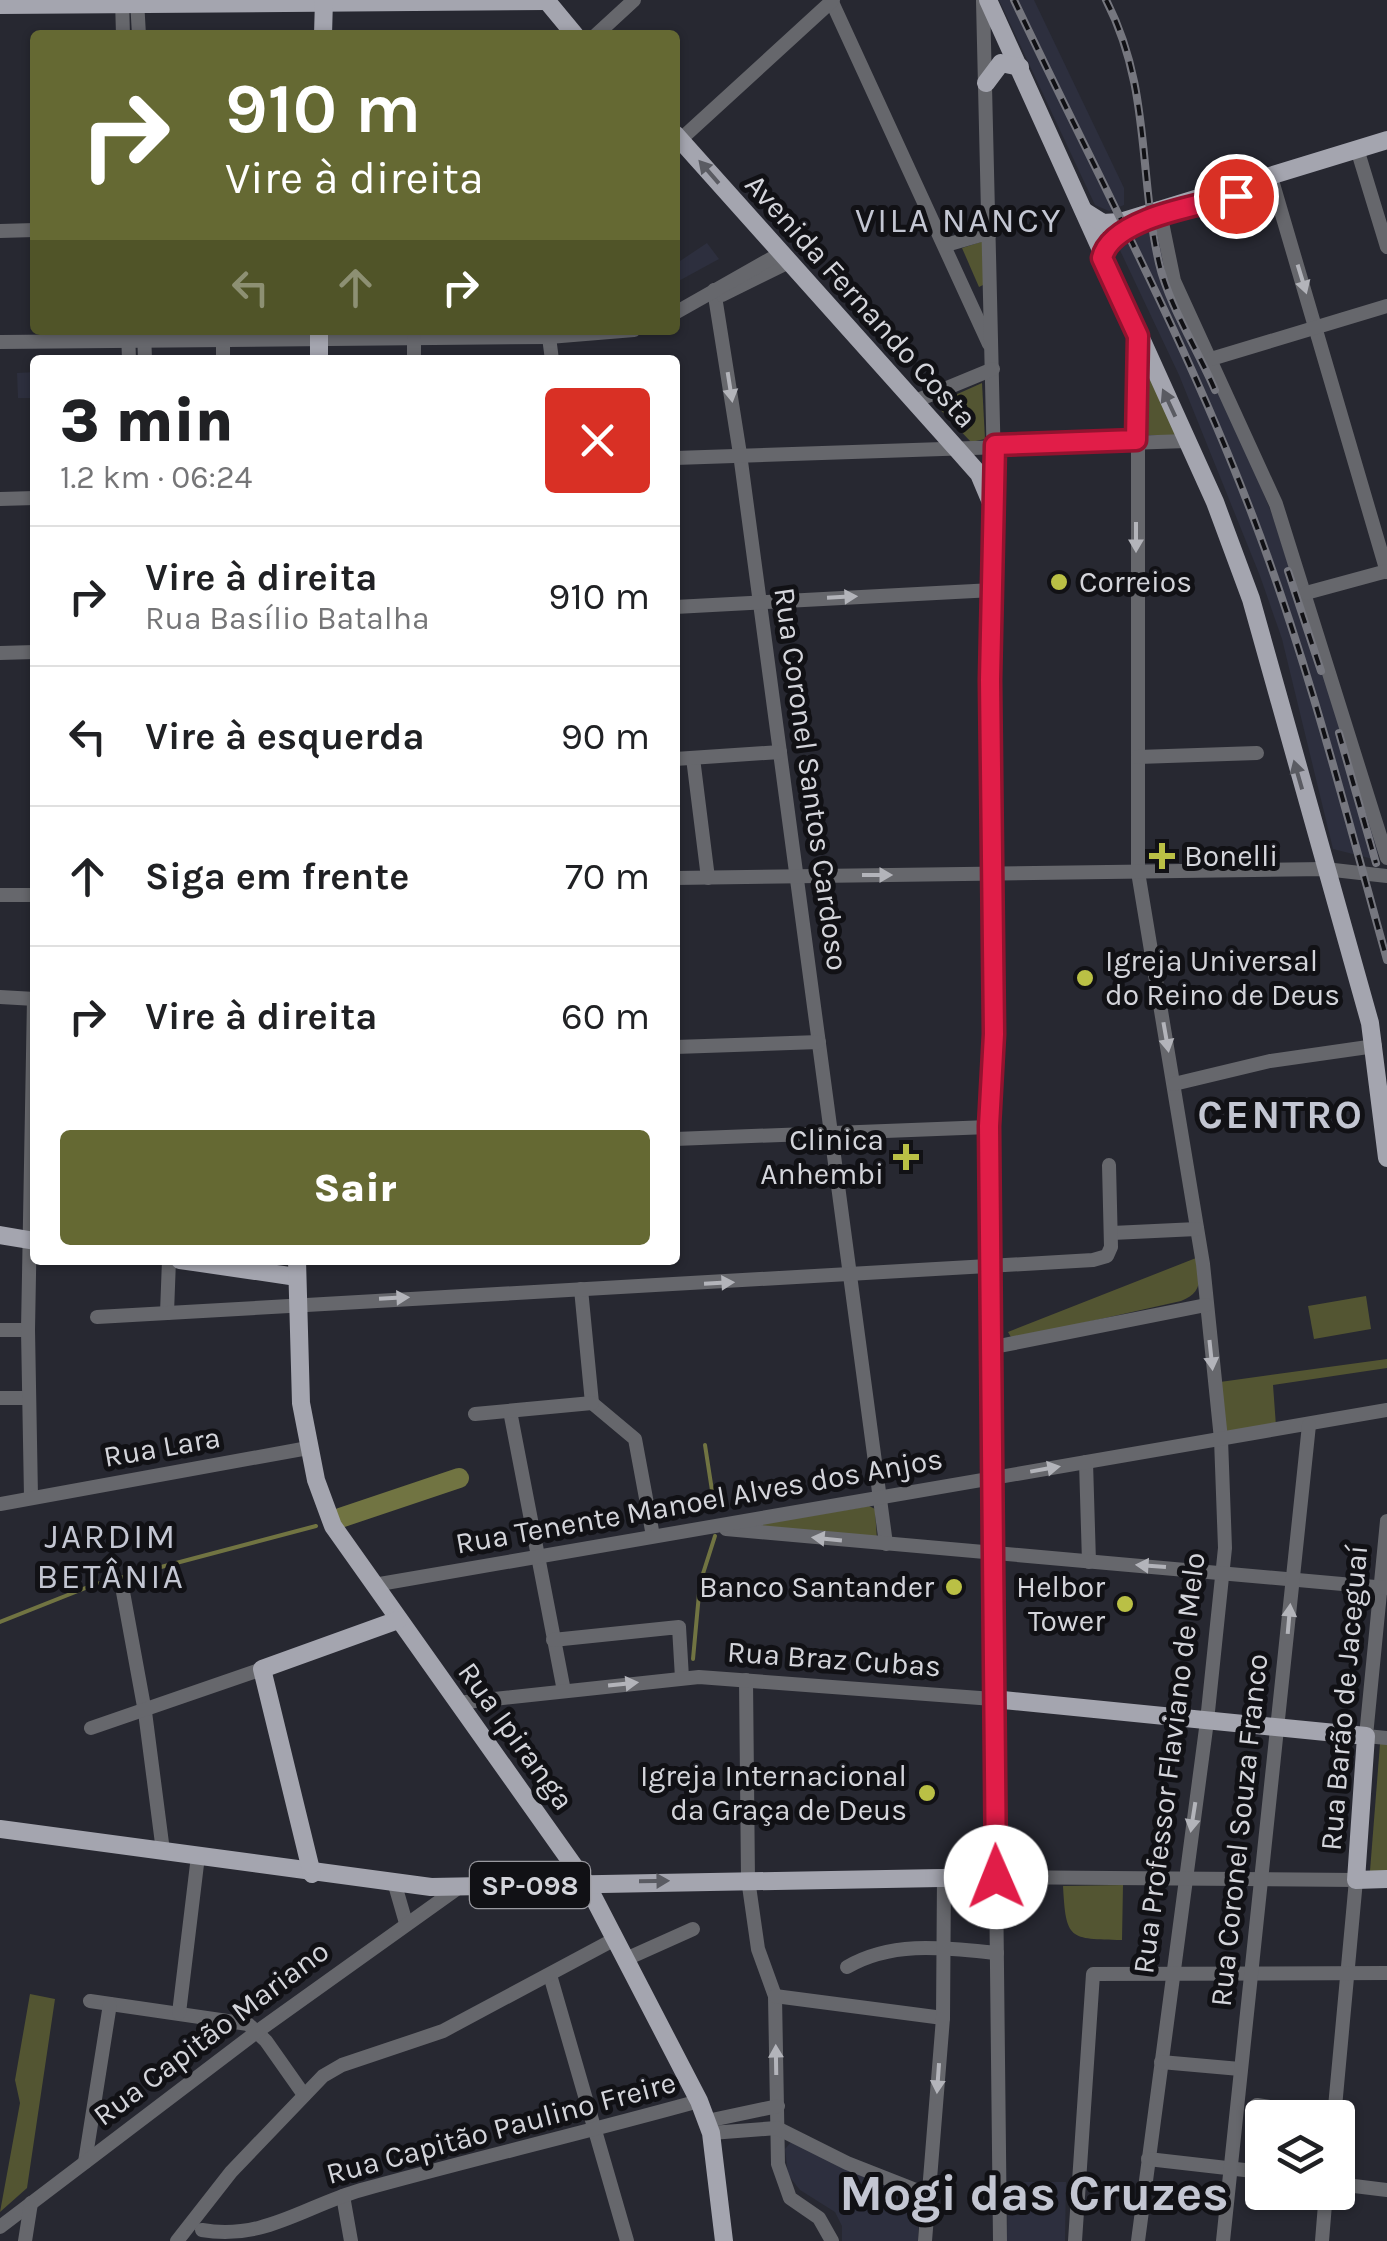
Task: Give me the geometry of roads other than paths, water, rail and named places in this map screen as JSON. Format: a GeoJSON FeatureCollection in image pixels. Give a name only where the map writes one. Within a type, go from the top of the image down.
{"type":"FeatureCollection","features":[{"type":"Feature","properties":{"kind":"main road"},"geometry":{"type":"LineString","coordinates":[[0,5],[547,0],[571,30]]}},
{"type":"Feature","properties":{"kind":"main road"},"geometry":{"type":"LineString","coordinates":[[985,0],[1020,68],[1187,441],[1251,599],[1374,1046],[1387,1158]]}},
{"type":"Feature","properties":{"kind":"main road"},"geometry":{"type":"LineString","coordinates":[[323,30],[324,1]]}},
{"type":"Feature","properties":{"kind":"main road"},"geometry":{"type":"LineString","coordinates":[[986,83],[1001,63],[1020,68]]}},
{"type":"Feature","properties":{"kind":"main road","name":"Avenida Fernando Costa"},"geometry":{"type":"LineString","coordinates":[[680,139],[979,474],[995,512]]}},
{"type":"Feature","properties":{"kind":"main road"},"geometry":{"type":"LineString","coordinates":[[1360,157],[1387,140]]}},
{"type":"Feature","properties":{"kind":"main road"},"geometry":{"type":"LineString","coordinates":[[1080,208],[1094,220],[1110,224],[1360,157],[1387,154]]}},
{"type":"Feature","properties":{"kind":"main road"},"geometry":{"type":"LineString","coordinates":[[1102,258],[1114,235],[1160,212]]}},
{"type":"Feature","properties":{"kind":"main road"},"geometry":{"type":"LineString","coordinates":[[995,512],[989,1348],[996,1556],[996,1877]]}},
{"type":"Feature","properties":{"kind":"main road"},"geometry":{"type":"LineString","coordinates":[[0,1235],[30,1240]]}},
{"type":"Feature","properties":{"kind":"main road"},"geometry":{"type":"LineString","coordinates":[[253,1265],[297,1268]]}},
{"type":"Feature","properties":{"kind":"main road","name":"Rua Ipiranga"},"geometry":{"type":"LineString","coordinates":[[297,1268],[298,1370],[308,1448],[334,1526],[586,1883],[700,2101],[709,2127],[724,2241]]}},
{"type":"Feature","properties":{"kind":"main road"},"geometry":{"type":"LineString","coordinates":[[312,1874],[262,1670],[398,1620]]}},
{"type":"Feature","properties":{"kind":"main road","name":"Rua Braz Cubas"},"geometry":{"type":"LineString","coordinates":[[993,1698],[1366,1736]]}},
{"type":"Feature","properties":{"kind":"main road","name":"Rua Barão de Jaceguaí"},"geometry":{"type":"LineString","coordinates":[[1356,1880],[1366,1736]]}},
{"type":"Feature","properties":{"kind":"main road","name":"SP-098"},"geometry":{"type":"LineString","coordinates":[[0,1829],[396,1885],[458,1888],[748,1879],[996,1877]]}},
{"type":"Feature","properties":{"kind":"main road","name":"SP-098"},"geometry":{"type":"LineString","coordinates":[[1356,1880],[1387,1879]]}},
{"type":"Feature","properties":{"kind":"street"},"geometry":{"type":"LineString","coordinates":[[601,30],[634,0]]}},
{"type":"Feature","properties":{"kind":"street"},"geometry":{"type":"LineString","coordinates":[[985,0],[995,512]]}},
{"type":"Feature","properties":{"kind":"street"},"geometry":{"type":"LineString","coordinates":[[124,30],[130,1]]}},
{"type":"Feature","properties":{"kind":"street"},"geometry":{"type":"LineString","coordinates":[[130,1],[137,30]]}},
{"type":"Feature","properties":{"kind":"street"},"geometry":{"type":"LineString","coordinates":[[680,135],[832,1],[992,351]]}},
{"type":"Feature","properties":{"kind":"street"},"geometry":{"type":"LineString","coordinates":[[1360,157],[1387,247]]}},
{"type":"Feature","properties":{"kind":"street"},"geometry":{"type":"LineString","coordinates":[[1272,181],[1387,572],[1306,593]]}},
{"type":"Feature","properties":{"kind":"street"},"geometry":{"type":"LineString","coordinates":[[1160,212],[1174,281],[1276,504],[1387,858]]}},
{"type":"Feature","properties":{"kind":"street"},"geometry":{"type":"LineString","coordinates":[[0,231],[30,230]]}},
{"type":"Feature","properties":{"kind":"street"},"geometry":{"type":"LineString","coordinates":[[946,244],[991,232]]}},
{"type":"Feature","properties":{"kind":"street"},"geometry":{"type":"LineString","coordinates":[[680,311],[785,258]]}},
{"type":"Feature","properties":{"kind":"street","name":"Rua Coronel Santos Cardoso"},"geometry":{"type":"LineString","coordinates":[[713,295],[740,454],[886,1544]]}},
{"type":"Feature","properties":{"kind":"street"},"geometry":{"type":"LineString","coordinates":[[1211,358],[1387,306]]}},
{"type":"Feature","properties":{"kind":"street"},"geometry":{"type":"LineString","coordinates":[[0,342],[128,336],[223,340],[319,335],[414,340],[573,335]]}},
{"type":"Feature","properties":{"kind":"street","name":"Rua Professor Flaviano de Melo"},"geometry":{"type":"LineString","coordinates":[[1138,336],[1138,872],[1202,1258],[1221,1440],[1224,1571],[1138,2241]]}},
{"type":"Feature","properties":{"kind":"street"},"geometry":{"type":"LineString","coordinates":[[549,337],[551,355]]}},
{"type":"Feature","properties":{"kind":"street"},"geometry":{"type":"LineString","coordinates":[[223,340],[223,355]]}},
{"type":"Feature","properties":{"kind":"street"},"geometry":{"type":"LineString","coordinates":[[414,340],[414,355]]}},
{"type":"Feature","properties":{"kind":"street"},"geometry":{"type":"LineString","coordinates":[[913,402],[993,369]]}},
{"type":"Feature","properties":{"kind":"street"},"geometry":{"type":"LineString","coordinates":[[680,458],[1187,441]]}},
{"type":"Feature","properties":{"kind":"street"},"geometry":{"type":"LineString","coordinates":[[0,500],[30,498]]}},
{"type":"Feature","properties":{"kind":"street"},"geometry":{"type":"LineString","coordinates":[[680,607],[993,590]]}},
{"type":"Feature","properties":{"kind":"street"},"geometry":{"type":"LineString","coordinates":[[0,653],[30,652]]}},
{"type":"Feature","properties":{"kind":"street"},"geometry":{"type":"LineString","coordinates":[[680,759],[780,752]]}},
{"type":"Feature","properties":{"kind":"street"},"geometry":{"type":"LineString","coordinates":[[1138,757],[1257,753]]}},
{"type":"Feature","properties":{"kind":"street"},"geometry":{"type":"LineString","coordinates":[[693,758],[708,878]]}},
{"type":"Feature","properties":{"kind":"street"},"geometry":{"type":"LineString","coordinates":[[680,878],[1325,869],[1387,876]]}},
{"type":"Feature","properties":{"kind":"street"},"geometry":{"type":"LineString","coordinates":[[0,895],[30,895]]}},
{"type":"Feature","properties":{"kind":"street"},"geometry":{"type":"LineString","coordinates":[[0,997],[30,999]]}},
{"type":"Feature","properties":{"kind":"street"},"geometry":{"type":"LineString","coordinates":[[680,1047],[819,1042]]}},
{"type":"Feature","properties":{"kind":"street"},"geometry":{"type":"LineString","coordinates":[[1174,1084],[1270,1060],[1374,1046]]}},
{"type":"Feature","properties":{"kind":"street"},"geometry":{"type":"LineString","coordinates":[[680,1139],[989,1126]]}},
{"type":"Feature","properties":{"kind":"street"},"geometry":{"type":"LineString","coordinates":[[97,1317],[297,1302],[852,1276],[1093,1260],[1110,1252],[1109,1164]]}},
{"type":"Feature","properties":{"kind":"street"},"geometry":{"type":"LineString","coordinates":[[1112,1234],[1198,1234]]}},
{"type":"Feature","properties":{"kind":"street"},"geometry":{"type":"LineString","coordinates":[[28,1498],[28,1330],[32,1265]]}},
{"type":"Feature","properties":{"kind":"street"},"geometry":{"type":"LineString","coordinates":[[167,1313],[169,1265]]}},
{"type":"Feature","properties":{"kind":"street"},"geometry":{"type":"LineString","coordinates":[[580,1289],[592,1403],[634,1439],[653,1536]]}},
{"type":"Feature","properties":{"kind":"street"},"geometry":{"type":"LineString","coordinates":[[989,1348],[1206,1306]]}},
{"type":"Feature","properties":{"kind":"street"},"geometry":{"type":"LineString","coordinates":[[0,1330],[28,1330]]}},
{"type":"Feature","properties":{"kind":"street"},"geometry":{"type":"LineString","coordinates":[[0,1398],[29,1398]]}},
{"type":"Feature","properties":{"kind":"street"},"geometry":{"type":"LineString","coordinates":[[475,1414],[592,1403]]}},
{"type":"Feature","properties":{"kind":"street","name":"Rua Tenente Manoel Alves dos Anjos"},"geometry":{"type":"LineString","coordinates":[[374,1585],[1387,1410]]}},
{"type":"Feature","properties":{"kind":"street"},"geometry":{"type":"LineString","coordinates":[[510,1411],[564,1690]]}},
{"type":"Feature","properties":{"kind":"street","name":"Rua Coronel Souza Franco"},"geometry":{"type":"LineString","coordinates":[[1223,2241],[1309,1425]]}},
{"type":"Feature","properties":{"kind":"street","name":"Rua Lara"},"geometry":{"type":"LineString","coordinates":[[0,1502],[308,1448]]}},
{"type":"Feature","properties":{"kind":"street"},"geometry":{"type":"LineString","coordinates":[[1086,1462],[1089,1562]]}},
{"type":"Feature","properties":{"kind":"street","name":"Rua Barão de Jaceguaí"},"geometry":{"type":"LineString","coordinates":[[1366,1736],[1384,1588],[1387,1521]]}},
{"type":"Feature","properties":{"kind":"street"},"geometry":{"type":"LineString","coordinates":[[704,1527],[1384,1588]]}},
{"type":"Feature","properties":{"kind":"street"},"geometry":{"type":"LineString","coordinates":[[123,1592],[145,1712],[162,1851]]}},
{"type":"Feature","properties":{"kind":"street"},"geometry":{"type":"LineString","coordinates":[[554,1640],[679,1627],[682,1678]]}},
{"type":"Feature","properties":{"kind":"street"},"geometry":{"type":"LineString","coordinates":[[92,1728],[262,1670]]}},
{"type":"Feature","properties":{"kind":"street","name":"Rua Braz Cubas"},"geometry":{"type":"LineString","coordinates":[[457,1703],[682,1678],[993,1698]]}},
{"type":"Feature","properties":{"kind":"street"},"geometry":{"type":"LineString","coordinates":[[746,1680],[748,1879],[758,1949],[775,1996],[778,2106],[783,2132],[778,2164],[790,2198],[819,2218],[832,2241]]}},
{"type":"Feature","properties":{"kind":"street","name":"Rua Braz Cubas"},"geometry":{"type":"LineString","coordinates":[[1366,1736],[1387,1738]]}},
{"type":"Feature","properties":{"kind":"street"},"geometry":{"type":"LineString","coordinates":[[179,2013],[198,1856]]}},
{"type":"Feature","properties":{"kind":"street"},"geometry":{"type":"LineString","coordinates":[[926,2241],[942,2018],[944,1876]]}},
{"type":"Feature","properties":{"kind":"street"},"geometry":{"type":"LineString","coordinates":[[996,1877],[1000,2241]]}},
{"type":"Feature","properties":{"kind":"street","name":"SP-098"},"geometry":{"type":"LineString","coordinates":[[996,1877],[1356,1880]]}},
{"type":"Feature","properties":{"kind":"street"},"geometry":{"type":"LineString","coordinates":[[1336,2100],[1356,1880]]}},
{"type":"Feature","properties":{"kind":"street"},"geometry":{"type":"LineString","coordinates":[[396,1885],[406,1923]]}},
{"type":"Feature","properties":{"kind":"street","name":"Rua Capitão Mariano"},"geometry":{"type":"LineString","coordinates":[[0,2226],[258,2031],[458,1888]]}},
{"type":"Feature","properties":{"kind":"street"},"geometry":{"type":"LineString","coordinates":[[626,1959],[693,1928]]}},
{"type":"Feature","properties":{"kind":"street"},"geometry":{"type":"LineString","coordinates":[[177,2241],[200,2209],[304,2095],[342,2065],[443,2031],[615,1938]]}},
{"type":"Feature","properties":{"kind":"street"},"geometry":{"type":"LineString","coordinates":[[848,1967],[883,1952],[945,1948],[997,1953]]}},
{"type":"Feature","properties":{"kind":"street"},"geometry":{"type":"LineString","coordinates":[[1075,2241],[1093,1974],[1387,1973]]}},
{"type":"Feature","properties":{"kind":"street"},"geometry":{"type":"LineString","coordinates":[[550,1975],[627,2241]]}},
{"type":"Feature","properties":{"kind":"street"},"geometry":{"type":"LineString","coordinates":[[775,1996],[942,2018]]}},
{"type":"Feature","properties":{"kind":"street"},"geometry":{"type":"LineString","coordinates":[[90,2001],[237,2022],[258,2031],[304,2095]]}},
{"type":"Feature","properties":{"kind":"street"},"geometry":{"type":"LineString","coordinates":[[85,2162],[110,2004]]}},
{"type":"Feature","properties":{"kind":"street"},"geometry":{"type":"LineString","coordinates":[[1161,2062],[1240,2070]]}},
{"type":"Feature","properties":{"kind":"street","name":"Rua Capitão Paulino Freire"},"geometry":{"type":"LineString","coordinates":[[203,2236],[252,2233],[343,2196],[700,2101]]}},
{"type":"Feature","properties":{"kind":"street"},"geometry":{"type":"LineString","coordinates":[[709,2127],[778,2106]]}},
{"type":"Feature","properties":{"kind":"street"},"geometry":{"type":"LineString","coordinates":[[709,2127],[783,2132],[931,2196]]}},
{"type":"Feature","properties":{"kind":"street"},"geometry":{"type":"LineString","coordinates":[[1148,2159],[1245,2170]]}},
{"type":"Feature","properties":{"kind":"street"},"geometry":{"type":"LineString","coordinates":[[1355,2186],[1387,2190]]}},
{"type":"Feature","properties":{"kind":"street"},"geometry":{"type":"LineString","coordinates":[[343,2196],[351,2241]]}},
{"type":"Feature","properties":{"kind":"street"},"geometry":{"type":"LineString","coordinates":[[26,2241],[31,2204]]}},
{"type":"Feature","properties":{"kind":"street"},"geometry":{"type":"LineString","coordinates":[[200,2209],[203,2236]]}},
{"type":"Feature","properties":{"kind":"street"},"geometry":{"type":"LineString","coordinates":[[1322,2241],[1325,2210]]}},
{"type":"Feature","properties":{"kind":"waterway"},"geometry":{"type":"LineString","coordinates":[[705,1445],[715,1510]]}},
{"type":"Feature","properties":{"kind":"waterway"},"geometry":{"type":"LineString","coordinates":[[340,1518],[459,1478]]}},
{"type":"Feature","properties":{"kind":"waterway"},"geometry":{"type":"LineString","coordinates":[[0,1622],[93,1585],[316,1526]]}},
{"type":"Feature","properties":{"kind":"waterway"},"geometry":{"type":"LineString","coordinates":[[693,1659],[700,1583],[715,1536]]}},
{"type":"Feature","properties":{"kind":"railway"},"geometry":{"type":"LineString","coordinates":[[1014,0],[1169,321],[1253,517],[1309,682],[1387,960]]}},
{"type":"Feature","properties":{"kind":"railway"},"geometry":{"type":"LineString","coordinates":[[1106,0],[1120,33],[1137,97],[1159,263],[1177,312],[1215,390]]}},
{"type":"Feature","properties":{"kind":"railway"},"geometry":{"type":"LineString","coordinates":[[1288,571],[1321,671]]}},
{"type":"Feature","properties":{"kind":"railway"},"geometry":{"type":"LineString","coordinates":[[1339,733],[1376,863]]}},
{"type":"Feature","properties":{"kind":"place","name":"Correios"},"geometry":{"type":"Point","coordinates":[1059,582]}},
{"type":"Feature","properties":{"kind":"place","name":"Bonelli"},"geometry":{"type":"Point","coordinates":[1162,856]}},
{"type":"Feature","properties":{"kind":"place","name":"Igreja Universal do Reino de Deus"},"geometry":{"type":"Point","coordinates":[1085,978]}},
{"type":"Feature","properties":{"kind":"place","name":"Clinica Anhembi"},"geometry":{"type":"Point","coordinates":[906,1157]}},
{"type":"Feature","properties":{"kind":"place","name":"Banco Santander"},"geometry":{"type":"Point","coordinates":[954,1587]}},
{"type":"Feature","properties":{"kind":"place","name":"Helbor Tower"},"geometry":{"type":"Point","coordinates":[1125,1604]}},
{"type":"Feature","properties":{"kind":"place","name":"Igreja Internacional da Graça de Deus"},"geometry":{"type":"Point","coordinates":[927,1793]}},
{"type":"Feature","properties":{"kind":"district","name":"VILA NANCY"},"geometry":{"type":"Point","coordinates":[959,220]}},
{"type":"Feature","properties":{"kind":"district","name":"CENTRO"},"geometry":{"type":"Point","coordinates":[1281,1114]}},
{"type":"Feature","properties":{"kind":"district","name":"JARDIM BETÂNIA"},"geometry":{"type":"Point","coordinates":[111,1556]}},
{"type":"Feature","properties":{"kind":"district","name":"Mogi das Cruzes"},"geometry":{"type":"Point","coordinates":[1034,2193]}}]}
